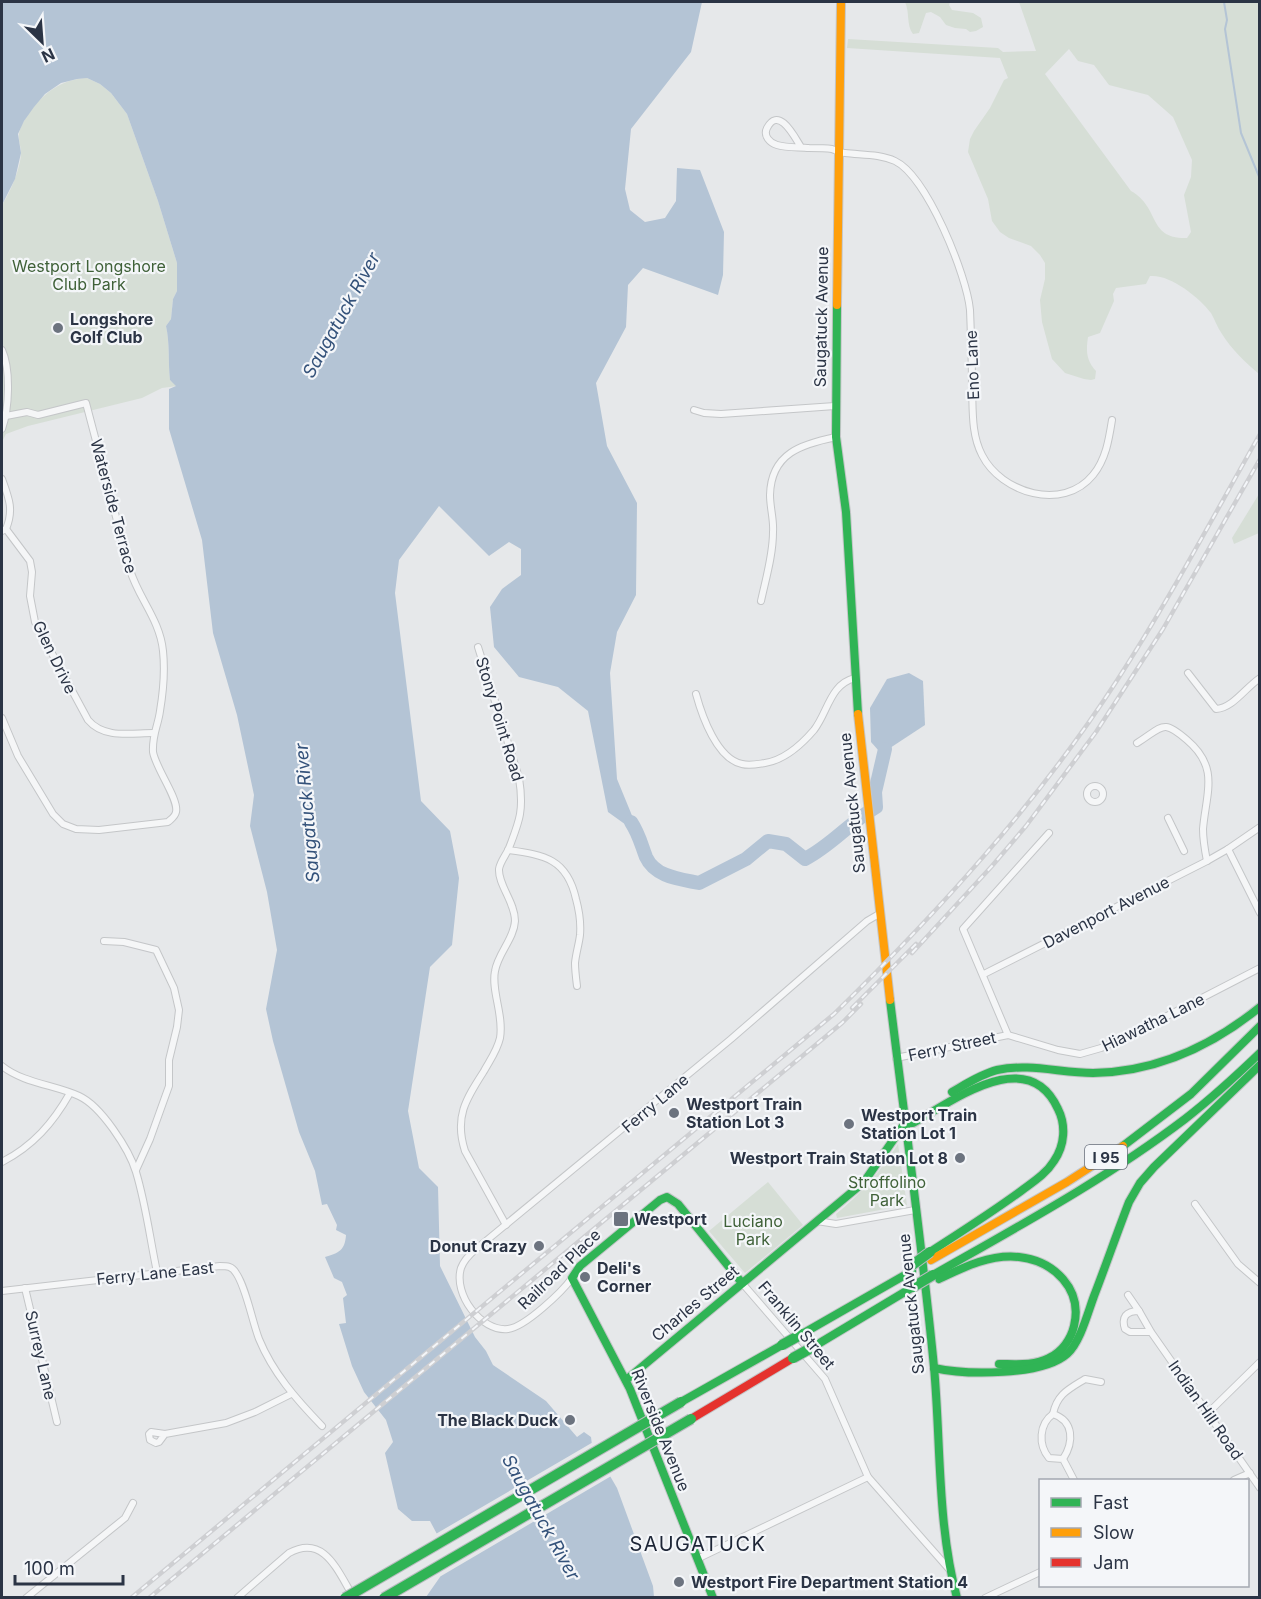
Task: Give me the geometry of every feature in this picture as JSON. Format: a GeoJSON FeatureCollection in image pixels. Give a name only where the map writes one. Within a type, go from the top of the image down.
{"type":"FeatureCollection","features":[{"type":"Feature","properties":{"kind":"main road","name":"Saugatuck Avenue"},"geometry":{"type":"LineString","coordinates":[[841,2],[836,437],[846,512],[855,678],[867,811],[934,1368],[941,1484],[950,1571],[957,1598]]}},
{"type":"Feature","properties":{"kind":"main road"},"geometry":{"type":"LineString","coordinates":[[905,1123],[912,1115],[990,1072],[1007,1068],[1025,1068],[1095,1073],[1150,1065],[1209,1043],[1260,1007]]}},
{"type":"Feature","properties":{"kind":"main road","name":"I 95"},"geometry":{"type":"LineString","coordinates":[[345,1598],[681,1402],[870,1295],[931,1256],[1082,1172],[1147,1129],[1206,1080],[1260,1026]]}},
{"type":"Feature","properties":{"kind":"main road","name":"I 95"},"geometry":{"type":"LineString","coordinates":[[384,1598],[1078,1191],[1137,1154],[1207,1102],[1260,1053]]}},
{"type":"Feature","properties":{"kind":"main road"},"geometry":{"type":"LineString","coordinates":[[934,1368],[948,1371],[1027,1371],[1046,1367],[1069,1353],[1082,1329],[1125,1212],[1140,1183],[1260,1065]]}},
{"type":"Feature","properties":{"kind":"main road"},"geometry":{"type":"LineString","coordinates":[[905,1123],[913,1123],[982,1084],[1000,1078],[1013,1077],[1030,1081],[1047,1093],[1058,1109],[1063,1122],[1060,1148],[1048,1170],[931,1256]]}},
{"type":"Feature","properties":{"kind":"main road","name":"Charles Street"},"geometry":{"type":"LineString","coordinates":[[626,1380],[864,1182],[905,1123]]}},
{"type":"Feature","properties":{"kind":"main road","name":"Railroad Place"},"geometry":{"type":"LineString","coordinates":[[572,1278],[580,1266],[660,1200],[667,1197]]}},
{"type":"Feature","properties":{"kind":"main road","name":"Franklin Street"},"geometry":{"type":"LineString","coordinates":[[667,1197],[681,1208],[742,1283]]}},
{"type":"Feature","properties":{"kind":"main road"},"geometry":{"type":"LineString","coordinates":[[933,1278],[983,1261],[1008,1257],[1027,1258],[1049,1266],[1064,1277],[1073,1291],[1077,1311],[1075,1327],[1068,1341],[1057,1353],[1044,1360],[1027,1364],[944,1364],[934,1368]]}},
{"type":"Feature","properties":{"kind":"main road","name":"Riverside Avenue"},"geometry":{"type":"LineString","coordinates":[[572,1278],[626,1380],[713,1598]]}},
{"type":"Feature","properties":{"kind":"street","name":"Eno Lane"},"geometry":{"type":"LineString","coordinates":[[801,147],[782,121],[774,121],[767,127],[768,140],[776,145],[801,147],[829,149],[896,161],[916,180],[928,198],[956,259],[968,293],[975,435],[982,455],[992,470],[1007,483],[1027,492],[1054,495],[1072,490],[1090,478],[1100,466],[1107,447],[1112,420]]}},
{"type":"Feature","properties":{"kind":"street"},"geometry":{"type":"LineString","coordinates":[[2,350],[6,416],[2,429]]}},
{"type":"Feature","properties":{"kind":"street","name":"Waterside Terrace"},"geometry":{"type":"LineString","coordinates":[[2,718],[18,756],[53,814],[63,824],[76,830],[99,830],[168,822],[174,817],[177,810],[153,753],[153,733],[160,713],[163,651],[156,623],[132,576],[86,403],[38,415],[27,412],[6,416]]}},
{"type":"Feature","properties":{"kind":"street"},"geometry":{"type":"LineString","coordinates":[[694,410],[721,414],[835,406]]}},
{"type":"Feature","properties":{"kind":"street"},"geometry":{"type":"LineString","coordinates":[[761,601],[772,544],[773,521],[770,493],[775,472],[797,447],[836,437]]}},
{"type":"Feature","properties":{"kind":"street"},"geometry":{"type":"LineString","coordinates":[[2,479],[11,507],[10,519],[4,530]]}},
{"type":"Feature","properties":{"kind":"street","name":"Glen Drive"},"geometry":{"type":"LineString","coordinates":[[4,530],[30,561],[32,572],[30,596],[36,622],[88,720],[94,727],[107,732],[153,733]]}},
{"type":"Feature","properties":{"kind":"street","name":"Stony Point Road"},"geometry":{"type":"LineString","coordinates":[[478,647],[519,778],[523,800],[508,850],[499,867],[514,911],[515,923],[497,959],[494,974],[501,1024],[500,1039],[495,1053],[465,1104],[460,1120],[461,1138],[465,1151],[506,1225]]}},
{"type":"Feature","properties":{"kind":"street"},"geometry":{"type":"LineString","coordinates":[[1188,673],[1216,709],[1235,701],[1247,687],[1260,678]]}},
{"type":"Feature","properties":{"kind":"street"},"geometry":{"type":"LineString","coordinates":[[696,694],[709,730],[723,751],[739,764],[757,765],[775,761],[800,744],[815,729],[837,688],[855,678]]}},
{"type":"Feature","properties":{"kind":"street"},"geometry":{"type":"LineString","coordinates":[[1137,743],[1165,726],[1171,726],[1202,755],[1208,766],[1210,785],[1203,830],[1207,861]]}},
{"type":"Feature","properties":{"kind":"street"},"geometry":{"type":"LineString","coordinates":[[1168,818],[1184,851]]}},
{"type":"Feature","properties":{"kind":"street"},"geometry":{"type":"LineString","coordinates":[[1260,827],[1228,849],[1260,913]]}},
{"type":"Feature","properties":{"kind":"street"},"geometry":{"type":"LineString","coordinates":[[1008,1035],[963,929],[1049,832]]}},
{"type":"Feature","properties":{"kind":"street","name":"Davenport Avenue"},"geometry":{"type":"LineString","coordinates":[[984,974],[1228,849]]}},
{"type":"Feature","properties":{"kind":"street"},"geometry":{"type":"LineString","coordinates":[[508,850],[529,853],[554,862],[567,872],[573,884],[579,909],[580,934],[575,962],[577,986]]}},
{"type":"Feature","properties":{"kind":"street","name":"Ferry Lane"},"geometry":{"type":"LineString","coordinates":[[469,1305],[460,1275],[463,1263],[475,1250],[731,1039],[867,921],[879,914]]}},
{"type":"Feature","properties":{"kind":"street"},"geometry":{"type":"LineString","coordinates":[[104,941],[124,942],[156,950],[160,954],[174,987],[179,1010],[169,1060],[169,1086],[136,1170]]}},
{"type":"Feature","properties":{"kind":"street","name":"Hiawatha Lane"},"geometry":{"type":"LineString","coordinates":[[1008,1035],[1080,1054],[1101,1048],[1260,968]]}},
{"type":"Feature","properties":{"kind":"street","name":"Ferry Street"},"geometry":{"type":"LineString","coordinates":[[896,1058],[1008,1035]]}},
{"type":"Feature","properties":{"kind":"street"},"geometry":{"type":"LineString","coordinates":[[2,1066],[22,1077],[80,1096],[97,1108],[111,1125],[136,1170],[157,1272]]}},
{"type":"Feature","properties":{"kind":"street"},"geometry":{"type":"LineString","coordinates":[[2,1162],[42,1135],[70,1093]]}},
{"type":"Feature","properties":{"kind":"street"},"geometry":{"type":"LineString","coordinates":[[1195,1204],[1238,1264],[1260,1283]]}},
{"type":"Feature","properties":{"kind":"street"},"geometry":{"type":"LineString","coordinates":[[817,1221],[827,1224],[840,1223],[915,1210]]}},
{"type":"Feature","properties":{"kind":"street","name":"Ferry Lane East"},"geometry":{"type":"LineString","coordinates":[[2,1291],[157,1272],[230,1267],[236,1272],[242,1285],[250,1313],[270,1362],[291,1394],[322,1426]]}},
{"type":"Feature","properties":{"kind":"street","name":"Railroad Place"},"geometry":{"type":"LineString","coordinates":[[469,1305],[486,1325],[496,1329],[512,1329],[525,1322],[572,1278]]}},
{"type":"Feature","properties":{"kind":"street","name":"Franklin Street"},"geometry":{"type":"LineString","coordinates":[[742,1283],[825,1379],[868,1477],[950,1571]]}},
{"type":"Feature","properties":{"kind":"street","name":"Surrey Lane"},"geometry":{"type":"LineString","coordinates":[[25,1288],[57,1422]]}},
{"type":"Feature","properties":{"kind":"street","name":"Indian Hill Road"},"geometry":{"type":"LineString","coordinates":[[1128,1295],[1151,1332],[1260,1488]]}},
{"type":"Feature","properties":{"kind":"street"},"geometry":{"type":"LineString","coordinates":[[1139,1311],[1126,1314],[1123,1321],[1125,1329],[1130,1332],[1151,1332]]}},
{"type":"Feature","properties":{"kind":"street"},"geometry":{"type":"LineString","coordinates":[[1208,1413],[1260,1362]]}},
{"type":"Feature","properties":{"kind":"street"},"geometry":{"type":"LineString","coordinates":[[1063,1459],[1049,1458],[1041,1443],[1041,1434],[1047,1419],[1053,1414],[1055,1402],[1085,1380],[1101,1382]]}},
{"type":"Feature","properties":{"kind":"street"},"geometry":{"type":"LineString","coordinates":[[165,1434],[226,1423],[291,1394]]}},
{"type":"Feature","properties":{"kind":"street"},"geometry":{"type":"LineString","coordinates":[[1053,1414],[1066,1421],[1070,1432],[1071,1444],[1063,1459]]}},
{"type":"Feature","properties":{"kind":"street"},"geometry":{"type":"LineString","coordinates":[[1063,1459],[1073,1479]]}},
{"type":"Feature","properties":{"kind":"street"},"geometry":{"type":"LineString","coordinates":[[1236,1479],[1250,1473]]}},
{"type":"Feature","properties":{"kind":"street"},"geometry":{"type":"LineString","coordinates":[[697,1559],[868,1477]]}},
{"type":"Feature","properties":{"kind":"street"},"geometry":{"type":"LineString","coordinates":[[26,1598],[125,1518],[133,1503]]}},
{"type":"Feature","properties":{"kind":"street"},"geometry":{"type":"LineString","coordinates":[[237,1598],[289,1553],[298,1548],[310,1547],[322,1551],[336,1567],[354,1598]]}},
{"type":"Feature","properties":{"kind":"street"},"geometry":{"type":"LineString","coordinates":[[985,1598],[1039,1573]]}},
{"type":"Feature","properties":{"kind":"green space"},"geometry":{"type":"Polygon","coordinates":[[[905,2],[950,2],[952,10],[973,13],[981,18],[983,27],[970,32],[966,29],[955,28],[946,25],[940,17],[931,12],[926,13],[919,33],[913,34],[905,2]]]}},
{"type":"Feature","properties":{"kind":"green space"},"geometry":{"type":"Polygon","coordinates":[[[1019,2],[1259,2],[1259,374],[1230,345],[1211,313],[1199,300],[1184,288],[1158,276],[1150,276],[1146,284],[1116,288],[1113,294],[1114,301],[1100,333],[1088,337],[1088,355],[1096,371],[1095,379],[1084,379],[1065,373],[1052,359],[1042,322],[1040,300],[1045,279],[1045,263],[1031,246],[1009,238],[1000,232],[992,221],[988,199],[968,152],[974,131],[990,108],[1004,80],[1008,78],[1000,58],[847,48],[848,39],[998,48],[1003,52],[1036,51],[1019,2]],[[1069,49],[1045,74],[1131,191],[1147,206],[1160,228],[1174,237],[1187,238],[1191,232],[1184,195],[1191,177],[1192,160],[1173,117],[1148,95],[1109,85],[1094,65],[1078,61],[1069,49]]]}},
{"type":"Feature","properties":{"kind":"green space","name":"Westport Longshore Club Park"},"geometry":{"type":"Polygon","coordinates":[[[87,78],[100,84],[111,93],[127,114],[177,263],[177,291],[173,299],[171,319],[166,326],[170,380],[177,386],[162,388],[142,398],[28,426],[6,434],[2,442],[2,205],[12,187],[21,159],[19,134],[29,113],[40,99],[54,88],[69,81],[87,78]]]}},
{"type":"Feature","properties":{"kind":"green space"},"geometry":{"type":"Polygon","coordinates":[[[1259,494],[1259,533],[1234,544],[1232,538],[1259,494]]]}},
{"type":"Feature","properties":{"kind":"green space","name":"Stroffolino Park"},"geometry":{"type":"Polygon","coordinates":[[[898,1144],[907,1205],[837,1218],[836,1214],[870,1182],[898,1144]]]}},
{"type":"Feature","properties":{"kind":"green space","name":"Luciano Park"},"geometry":{"type":"Polygon","coordinates":[[[768,1182],[803,1225],[745,1273],[709,1231],[768,1182]]]}},
{"type":"Feature","properties":{"kind":"water","name":"Saugatuck River"},"geometry":{"type":"Polygon","coordinates":[[[2,2],[702,2],[691,52],[631,129],[625,189],[630,210],[645,222],[665,218],[676,201],[677,168],[700,170],[724,232],[723,275],[718,295],[643,268],[628,285],[626,327],[596,383],[607,446],[637,503],[636,595],[617,632],[610,673],[617,779],[640,835],[608,812],[588,711],[558,687],[519,677],[494,647],[490,607],[502,589],[521,575],[521,549],[509,542],[489,556],[439,506],[399,560],[395,593],[421,801],[450,831],[459,878],[452,945],[430,967],[408,1111],[419,1168],[438,1187],[440,1266],[475,1337],[493,1365],[546,1401],[577,1437],[584,1432],[591,1437],[592,1445],[617,1488],[653,1586],[654,1597],[426,1597],[440,1577],[446,1551],[430,1521],[412,1521],[398,1509],[385,1453],[393,1442],[386,1420],[364,1392],[352,1366],[339,1324],[346,1323],[343,1298],[347,1295],[342,1282],[334,1278],[325,1257],[340,1250],[346,1235],[336,1230],[337,1225],[327,1204],[322,1205],[315,1171],[299,1132],[266,1009],[277,950],[267,892],[250,826],[254,795],[237,715],[213,633],[202,540],[169,429],[169,389],[176,386],[170,380],[166,326],[171,319],[173,299],[177,291],[177,263],[127,114],[111,93],[100,84],[87,78],[61,83],[45,94],[24,121],[18,134],[21,153],[15,179],[2,205],[2,2]]]}},
{"type":"Feature","properties":{"kind":"water"},"geometry":{"type":"Polygon","coordinates":[[[909,673],[923,681],[925,725],[890,748],[879,751],[871,742],[870,708],[887,679],[909,673]]]}},
{"type":"Feature","properties":{"kind":"pier"},"geometry":{"type":"Polygon","coordinates":[[[595,1441],[613,1475],[436,1579],[443,1551],[434,1535],[595,1441]]]}},
{"type":"Feature","properties":{"kind":"waterway"},"geometry":{"type":"LineString","coordinates":[[1224,2],[1227,20],[1225,29],[1241,133],[1260,179]]}},
{"type":"Feature","properties":{"kind":"waterway"},"geometry":{"type":"LineString","coordinates":[[631,822],[650,864],[662,873],[684,880],[699,883],[746,859],[768,841],[786,844],[805,859],[876,807],[875,792],[885,749]]}},
{"type":"Feature","properties":{"kind":"railway"},"geometry":{"type":"LineString","coordinates":[[131,1598],[834,1014],[911,936],[948,897],[1019,814],[1085,727],[1154,621],[1260,434]]}},
{"type":"Feature","properties":{"kind":"railway"},"geometry":{"type":"LineString","coordinates":[[912,953],[1026,826],[1096,732],[1163,629],[1260,459]]}},
{"type":"Feature","properties":{"kind":"railway"},"geometry":{"type":"LineString","coordinates":[[852,1008],[916,944]]}},
{"type":"Feature","properties":{"kind":"railway"},"geometry":{"type":"LineString","coordinates":[[149,1598],[842,1023],[861,1004]]}},
{"type":"Feature","properties":{"kind":"traffic: fast"},"geometry":{"type":"LineString","coordinates":[[837,305],[836,437],[846,512],[858,714]]}},
{"type":"Feature","properties":{"kind":"traffic: fast"},"geometry":{"type":"LineString","coordinates":[[890,1000],[934,1367],[946,1541],[957,1598]]}},
{"type":"Feature","properties":{"kind":"traffic: fast"},"geometry":{"type":"LineString","coordinates":[[952,1092],[985,1074],[1009,1068],[1093,1073],[1139,1068],[1161,1062],[1223,1034],[1260,1007]]}},
{"type":"Feature","properties":{"kind":"traffic: fast"},"geometry":{"type":"LineString","coordinates":[[1123,1146],[1191,1094],[1260,1026]]}},
{"type":"Feature","properties":{"kind":"traffic: fast"},"geometry":{"type":"LineString","coordinates":[[933,1275],[1062,1201],[1155,1141],[1195,1111],[1260,1053]]}},
{"type":"Feature","properties":{"kind":"traffic: fast"},"geometry":{"type":"LineString","coordinates":[[934,1368],[965,1372],[1003,1372],[1040,1366],[1067,1354],[1080,1335],[1129,1202],[1140,1183],[1260,1065]]}},
{"type":"Feature","properties":{"kind":"traffic: fast"},"geometry":{"type":"LineString","coordinates":[[905,1123],[913,1123],[948,1102],[989,1083],[1009,1079],[1028,1080],[1045,1090],[1061,1115],[1062,1142],[1051,1166],[998,1207],[930,1252]]}},
{"type":"Feature","properties":{"kind":"traffic: fast"},"geometry":{"type":"LineString","coordinates":[[626,1380],[864,1182],[905,1123]]}},
{"type":"Feature","properties":{"kind":"traffic: fast"},"geometry":{"type":"LineString","coordinates":[[713,1598],[630,1389],[572,1278],[580,1266],[660,1200],[667,1197],[678,1204],[742,1283]]}},
{"type":"Feature","properties":{"kind":"traffic: fast"},"geometry":{"type":"LineString","coordinates":[[911,1266],[930,1252]]}},
{"type":"Feature","properties":{"kind":"traffic: fast"},"geometry":{"type":"LineString","coordinates":[[939,1279],[978,1262],[998,1257],[1019,1257],[1044,1264],[1063,1279],[1070,1289],[1076,1313],[1073,1331],[1065,1345],[1043,1361],[999,1364]]}},
{"type":"Feature","properties":{"kind":"traffic: fast"},"geometry":{"type":"LineString","coordinates":[[802,1334],[912,1271]]}},
{"type":"Feature","properties":{"kind":"traffic: fast"},"geometry":{"type":"LineString","coordinates":[[913,1287],[933,1275]]}},
{"type":"Feature","properties":{"kind":"traffic: fast"},"geometry":{"type":"LineString","coordinates":[[813,1347],[913,1287]]}},
{"type":"Feature","properties":{"kind":"traffic: fast"},"geometry":{"type":"LineString","coordinates":[[782,1345],[802,1334]]}},
{"type":"Feature","properties":{"kind":"traffic: fast"},"geometry":{"type":"LineString","coordinates":[[681,1402],[782,1345]]}},
{"type":"Feature","properties":{"kind":"traffic: fast"},"geometry":{"type":"LineString","coordinates":[[793,1358],[813,1347]]}},
{"type":"Feature","properties":{"kind":"traffic: fast"},"geometry":{"type":"LineString","coordinates":[[345,1598],[681,1402]]}},
{"type":"Feature","properties":{"kind":"traffic: fast"},"geometry":{"type":"LineString","coordinates":[[384,1598],[691,1419]]}},
{"type":"Feature","properties":{"kind":"traffic: slow"},"geometry":{"type":"LineString","coordinates":[[837,305],[841,2]]}},
{"type":"Feature","properties":{"kind":"traffic: slow"},"geometry":{"type":"LineString","coordinates":[[858,714],[890,1000]]}},
{"type":"Feature","properties":{"kind":"traffic: slow"},"geometry":{"type":"LineString","coordinates":[[931,1260],[1067,1182],[1123,1146]]}},
{"type":"Feature","properties":{"kind":"traffic: jam"},"geometry":{"type":"LineString","coordinates":[[691,1419],[793,1358]]}},
{"type":"Feature","properties":{"kind":"place","name":"Longshore Golf Club"},"geometry":{"type":"Point","coordinates":[58,328]}},
{"type":"Feature","properties":{"kind":"place","name":"Westport Train Station Lot 3"},"geometry":{"type":"Point","coordinates":[674,1113]}},
{"type":"Feature","properties":{"kind":"place","name":"Westport Train Station Lot 1"},"geometry":{"type":"Point","coordinates":[849,1124]}},
{"type":"Feature","properties":{"kind":"place","name":"Westport Train Station Lot 8"},"geometry":{"type":"Point","coordinates":[960,1158]}},
{"type":"Feature","properties":{"kind":"place","name":"Westport"},"geometry":{"type":"Point","coordinates":[621,1219]}},
{"type":"Feature","properties":{"kind":"place","name":"Donut Crazy"},"geometry":{"type":"Point","coordinates":[539,1246]}},
{"type":"Feature","properties":{"kind":"place","name":"Deli's Corner"},"geometry":{"type":"Point","coordinates":[585,1277]}},
{"type":"Feature","properties":{"kind":"place","name":"The Black Duck"},"geometry":{"type":"Point","coordinates":[570,1420]}},
{"type":"Feature","properties":{"kind":"place","name":"Westport Fire Department Station 4"},"geometry":{"type":"Point","coordinates":[679,1582]}},
{"type":"Feature","properties":{"kind":"district","name":"SAUGATUCK"},"geometry":{"type":"Point","coordinates":[698,1544]}}]}
